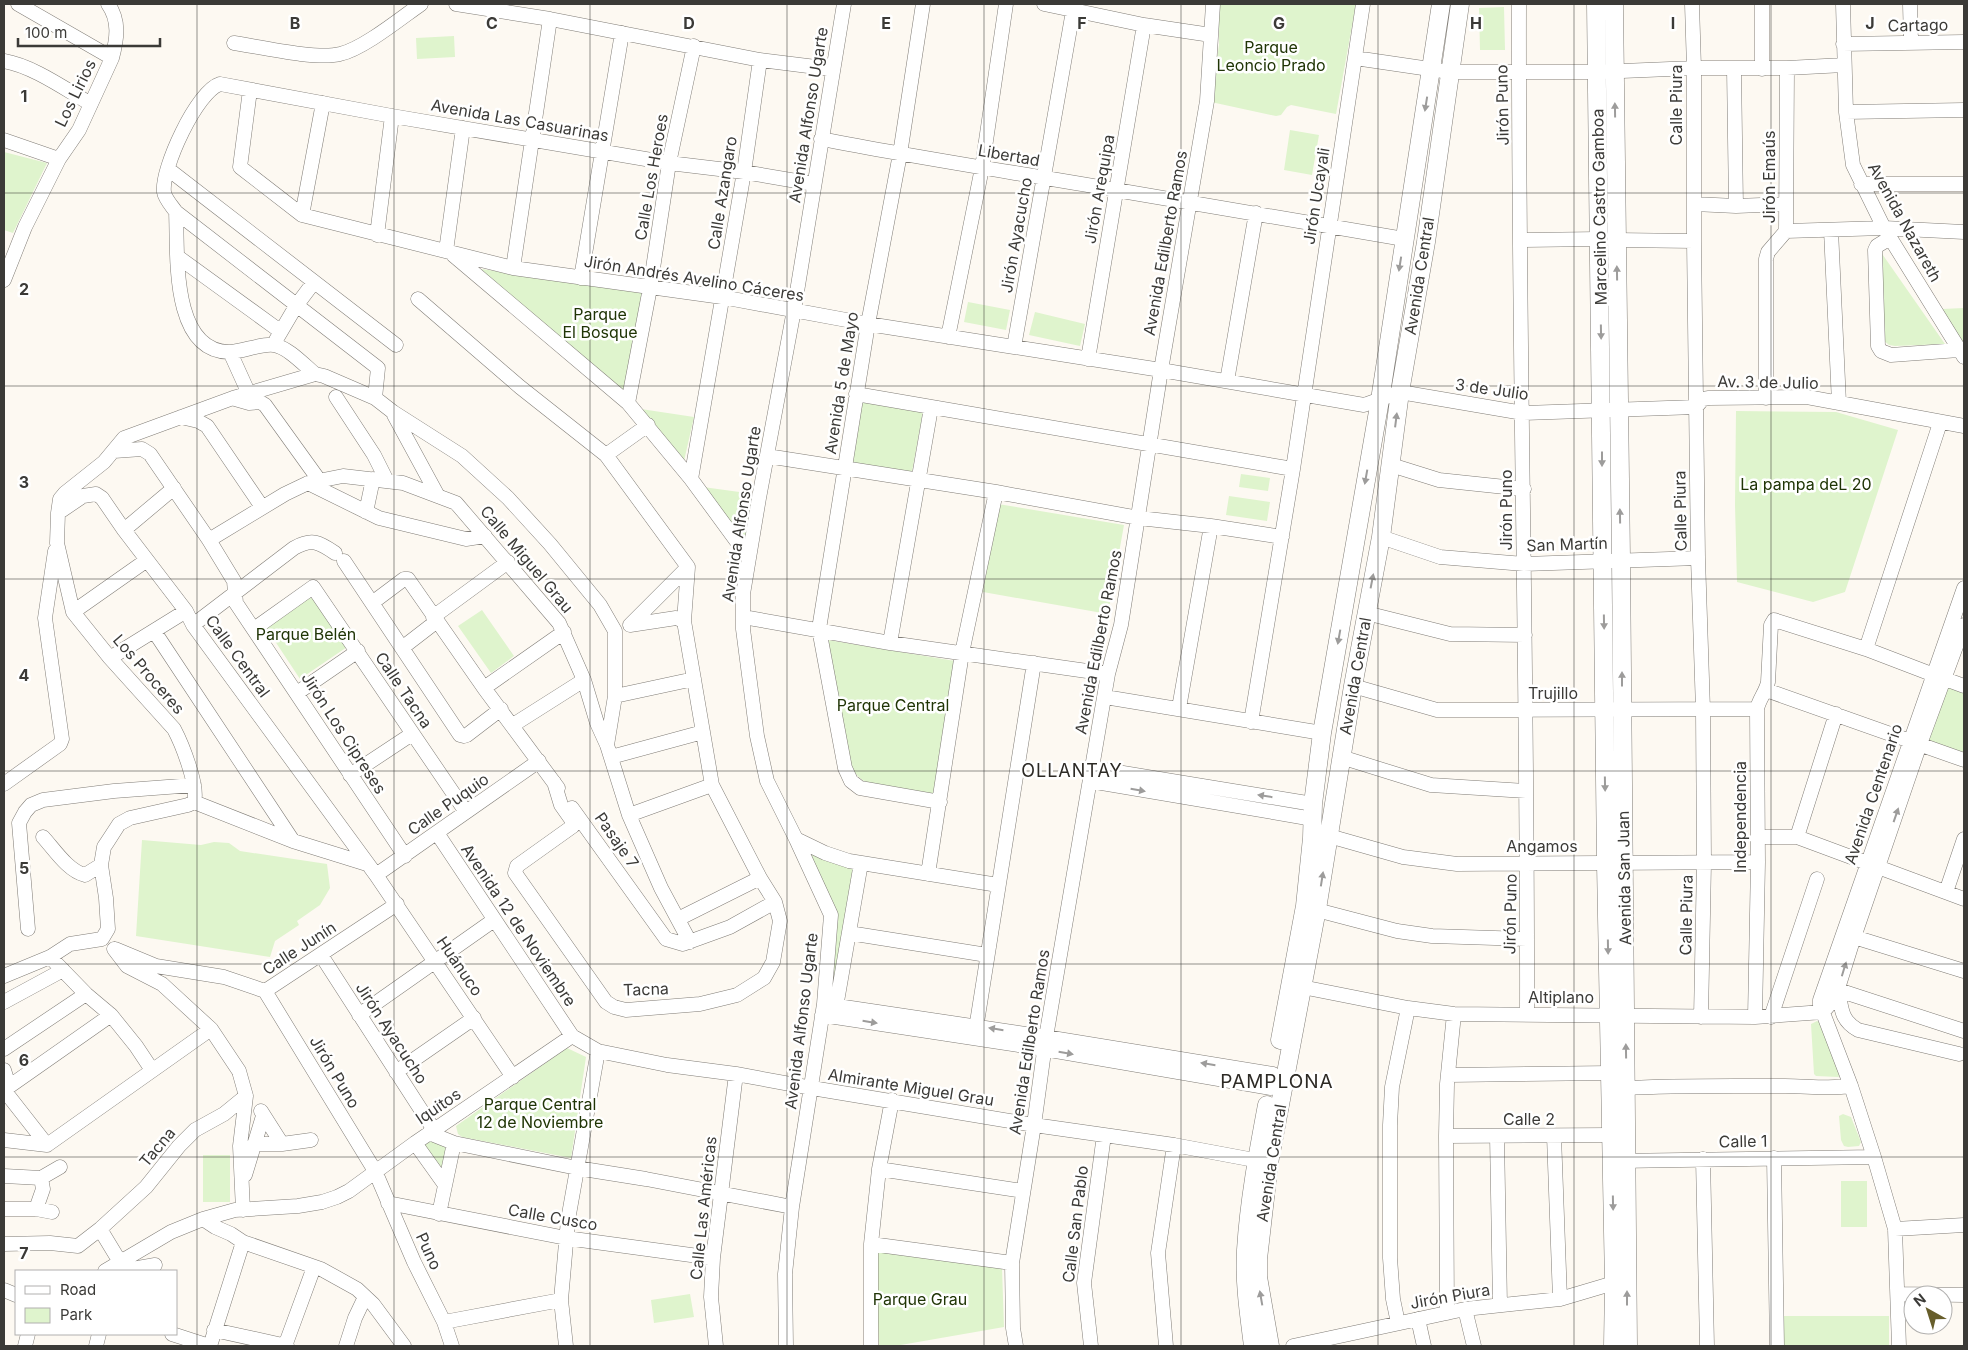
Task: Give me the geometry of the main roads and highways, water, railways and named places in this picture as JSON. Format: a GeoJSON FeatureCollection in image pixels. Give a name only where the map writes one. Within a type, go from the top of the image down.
{"type":"FeatureCollection","features":[{"type":"Feature","properties":{"kind":"main road","name":"Avenida Central"},"geometry":{"type":"LineString","coordinates":[[1253,1346],[1246,1288],[1246,1250],[1262,1162],[1302,987],[1310,908],[1313,811],[1322,733],[1380,400],[1441,4]]}},
{"type":"Feature","properties":{"kind":"main road","name":"Avenida Central"},"geometry":{"type":"LineString","coordinates":[[1270,1346],[1258,1277],[1258,1259],[1262,1162],[1272,1081],[1310,908],[1329,836],[1353,686],[1381,537],[1400,392],[1426,242],[1460,4]]}},
{"type":"Feature","properties":{"kind":"main road","name":"Marcelino Castro Gamboa"},"geometry":{"type":"LineString","coordinates":[[1596,4],[1606,71]]}},
{"type":"Feature","properties":{"kind":"main road","name":"Marcelino Castro Gamboa"},"geometry":{"type":"LineString","coordinates":[[1610,410],[1606,71],[1614,4]]}},
{"type":"Feature","properties":{"kind":"main road","name":"Avenida San Juan"},"geometry":{"type":"LineString","coordinates":[[1610,410],[1621,560],[1622,710],[1615,864]]}},
{"type":"Feature","properties":{"kind":"main road","name":"Avenida San Juan"},"geometry":{"type":"LineString","coordinates":[[1610,410],[1603,560],[1604,710],[1615,864],[1617,1015],[1626,1088],[1620,1161],[1613,1346]]}},
{"type":"Feature","properties":{"kind":"main road","name":"Avenida San Juan"},"geometry":{"type":"LineString","coordinates":[[1617,1015],[1611,1073],[1612,1135],[1620,1161],[1628,1346]]}},
{"type":"Feature","properties":{"kind":"district","name":"OLLANTAY"},"geometry":{"type":"Point","coordinates":[1072,770]}},
{"type":"Feature","properties":{"kind":"district","name":"PAMPLONA"},"geometry":{"type":"Point","coordinates":[1277,1081]}},
{"type":"Feature","properties":{"kind":"park label","name":"Parque Leoncio Prado"},"geometry":{"type":"Point","coordinates":[1271,56]}},
{"type":"Feature","properties":{"kind":"park label","name":"Parque El Bosque"},"geometry":{"type":"Point","coordinates":[600,323]}},
{"type":"Feature","properties":{"kind":"park label","name":"La pampa deL 20"},"geometry":{"type":"Point","coordinates":[1806,484]}},
{"type":"Feature","properties":{"kind":"park label","name":"Parque Belén"},"geometry":{"type":"Point","coordinates":[306,634]}},
{"type":"Feature","properties":{"kind":"park label","name":"Parque Central"},"geometry":{"type":"Point","coordinates":[893,705]}},
{"type":"Feature","properties":{"kind":"park label","name":"Parque Central 12 de Noviembre"},"geometry":{"type":"Point","coordinates":[540,1113]}},
{"type":"Feature","properties":{"kind":"park label","name":"Parque Grau"},"geometry":{"type":"Point","coordinates":[920,1299]}}]}
